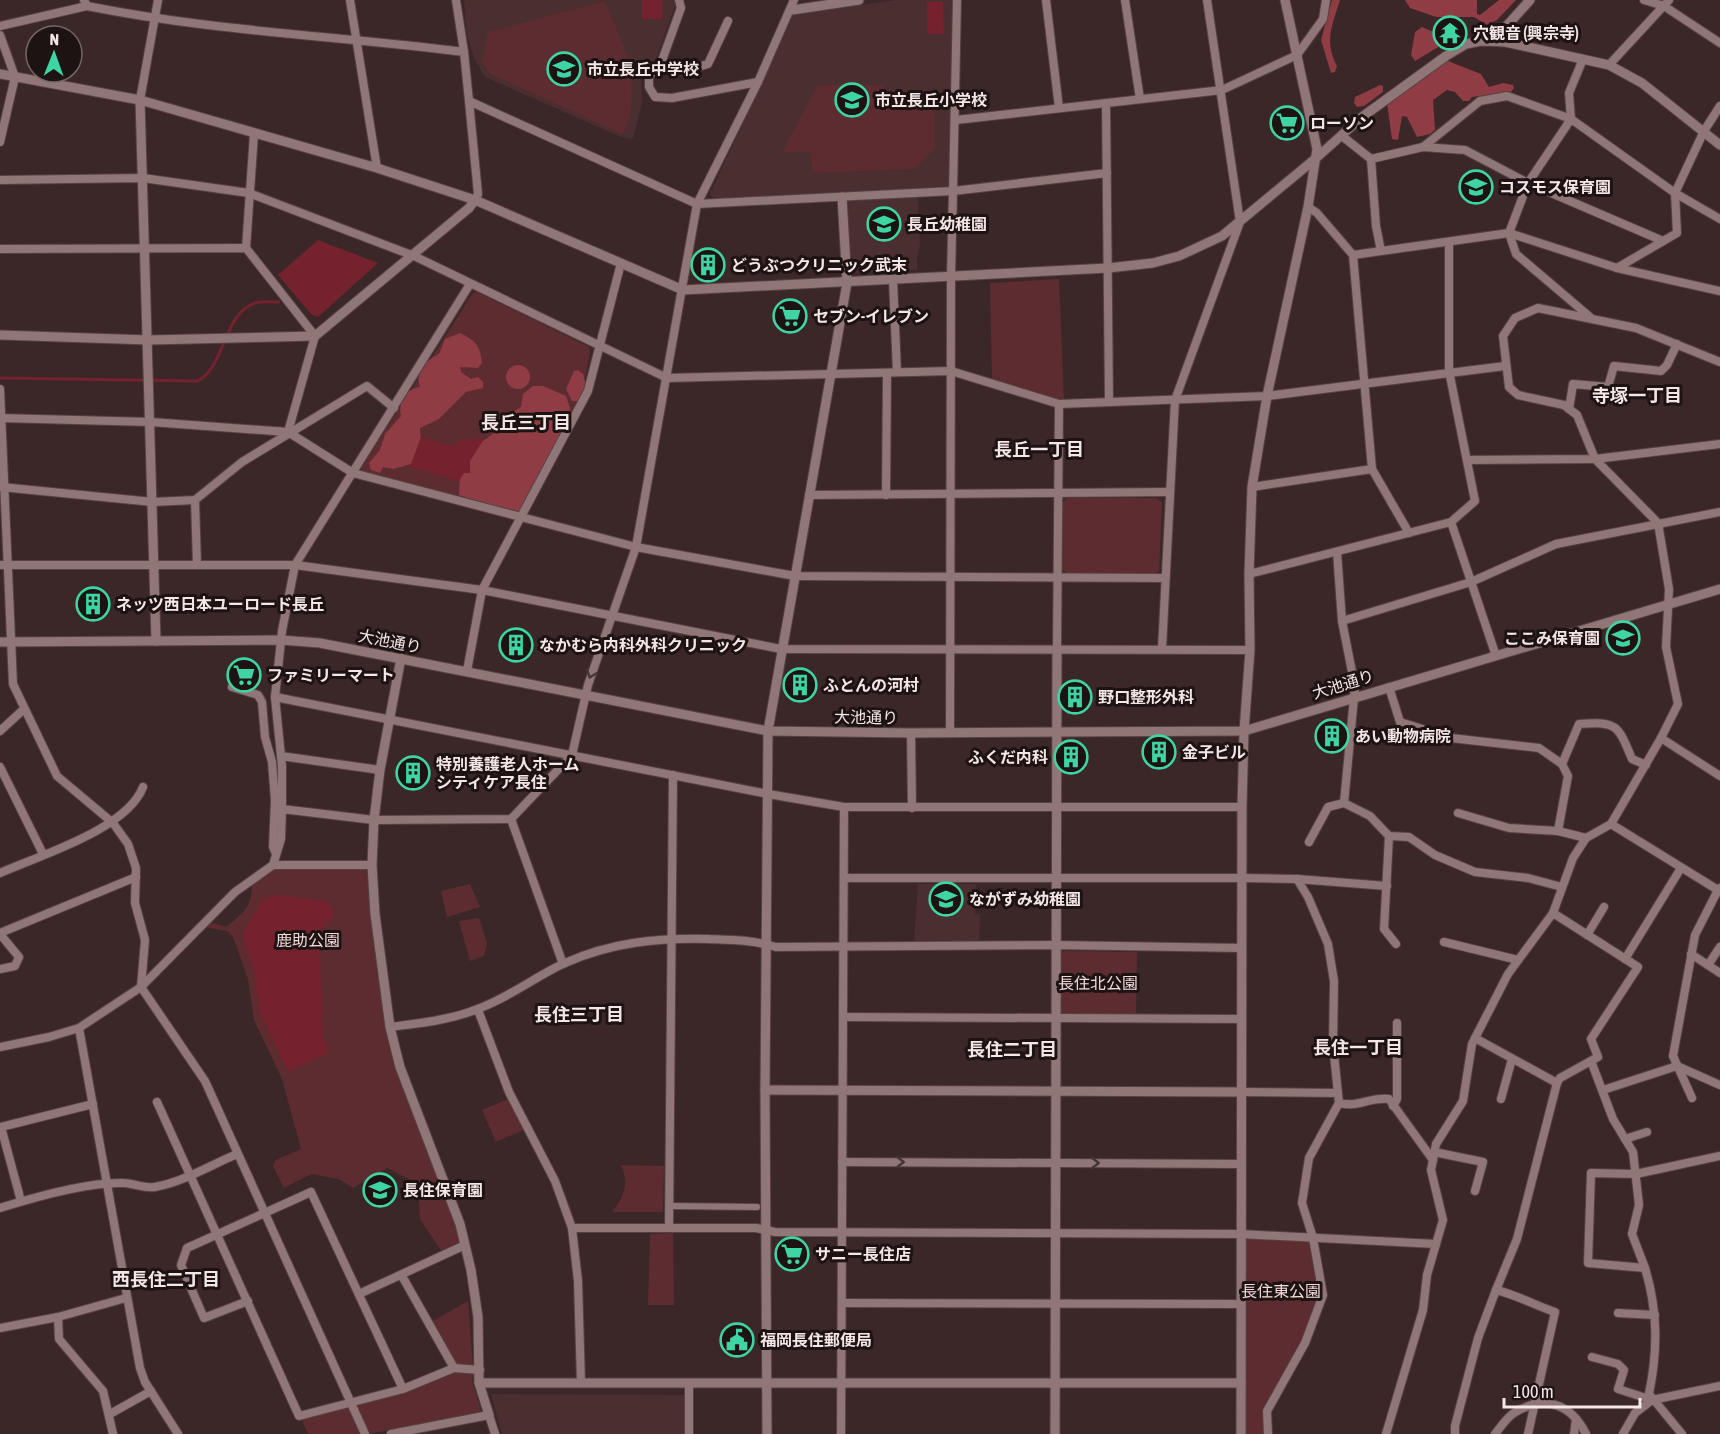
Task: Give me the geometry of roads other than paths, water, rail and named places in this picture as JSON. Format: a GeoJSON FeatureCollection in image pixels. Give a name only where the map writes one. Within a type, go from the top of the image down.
{"type":"FeatureCollection","features":[{"type":"Feature","properties":{"kind":"street"},"geometry":{"type":"LineString","coordinates":[[156,641],[149,340],[140,100],[158,0]]}},
{"type":"Feature","properties":{"kind":"street"},"geometry":{"type":"LineString","coordinates":[[350,0],[377,168]]}},
{"type":"Feature","properties":{"kind":"street"},"geometry":{"type":"LineString","coordinates":[[288,432],[315,336],[414,256],[469,208],[478,194],[464,52],[456,0]]}},
{"type":"Feature","properties":{"kind":"street"},"geometry":{"type":"LineString","coordinates":[[679,0],[681,8],[660,66],[650,76],[649,87],[655,97],[672,98],[758,82]]}},
{"type":"Feature","properties":{"kind":"street"},"geometry":{"type":"LineString","coordinates":[[282,809],[374,820],[511,819],[572,755],[585,693],[636,547],[698,204],[795,0]]}},
{"type":"Feature","properties":{"kind":"street"},"geometry":{"type":"LineString","coordinates":[[792,10],[859,0]]}},
{"type":"Feature","properties":{"kind":"street"},"geometry":{"type":"LineString","coordinates":[[950,733],[951,276],[957,0]]}},
{"type":"Feature","properties":{"kind":"street"},"geometry":{"type":"LineString","coordinates":[[1046,0],[1059,108]]}},
{"type":"Feature","properties":{"kind":"street"},"geometry":{"type":"LineString","coordinates":[[1125,0],[1140,99]]}},
{"type":"Feature","properties":{"kind":"street"},"geometry":{"type":"LineString","coordinates":[[1161,649],[1175,400],[1240,222],[1207,0]]}},
{"type":"Feature","properties":{"kind":"street"},"geometry":{"type":"LineString","coordinates":[[1240,1434],[1242,807],[1244,730],[1250,650],[1249,574],[1252,488],[1267,396],[1308,207],[1315,159],[1315,133],[1285,0]]}},
{"type":"Feature","properties":{"kind":"street"},"geometry":{"type":"LineString","coordinates":[[956,120],[1222,90],[1297,55],[1323,20],[1326,0]]}},
{"type":"Feature","properties":{"kind":"street"},"geometry":{"type":"LineString","coordinates":[[1494,40],[1530,0]]}},
{"type":"Feature","properties":{"kind":"street"},"geometry":{"type":"LineString","coordinates":[[1644,0],[1666,3],[1720,43]]}},
{"type":"Feature","properties":{"kind":"street"},"geometry":{"type":"LineString","coordinates":[[0,26],[86,3],[154,19],[464,52]]}},
{"type":"Feature","properties":{"kind":"street"},"geometry":{"type":"LineString","coordinates":[[1609,65],[1666,3]]}},
{"type":"Feature","properties":{"kind":"street"},"geometry":{"type":"LineString","coordinates":[[660,66],[684,71],[708,64],[728,21]]}},
{"type":"Feature","properties":{"kind":"street"},"geometry":{"type":"LineString","coordinates":[[0,35],[15,77],[0,142]]}},
{"type":"Feature","properties":{"kind":"street"},"geometry":{"type":"LineString","coordinates":[[0,74],[140,100],[377,168],[475,200],[683,290],[1108,268],[1153,263],[1179,256],[1203,247],[1240,222],[1362,117],[1455,50],[1481,40],[1494,40],[1609,65],[1642,83],[1720,145]]}},
{"type":"Feature","properties":{"kind":"street"},"geometry":{"type":"LineString","coordinates":[[1583,59],[1569,93],[1571,119],[1528,183],[1509,234],[1516,254],[1591,318]]}},
{"type":"Feature","properties":{"kind":"street"},"geometry":{"type":"LineString","coordinates":[[1423,147],[1480,101],[1507,96],[1571,119],[1675,193],[1720,219]]}},
{"type":"Feature","properties":{"kind":"street"},"geometry":{"type":"LineString","coordinates":[[469,101],[698,204],[953,191],[1107,173]]}},
{"type":"Feature","properties":{"kind":"street"},"geometry":{"type":"LineString","coordinates":[[1106,103],[1109,402]]}},
{"type":"Feature","properties":{"kind":"street"},"geometry":{"type":"LineString","coordinates":[[1617,268],[1677,233],[1675,193],[1704,131],[1720,106]]}},
{"type":"Feature","properties":{"kind":"street"},"geometry":{"type":"LineString","coordinates":[[254,134],[246,248],[315,336]]}},
{"type":"Feature","properties":{"kind":"street"},"geometry":{"type":"LineString","coordinates":[[1342,136],[1371,159],[1376,226],[1381,251]]}},
{"type":"Feature","properties":{"kind":"street"},"geometry":{"type":"LineString","coordinates":[[1371,159],[1423,147],[1465,150],[1528,183],[1663,241]]}},
{"type":"Feature","properties":{"kind":"street"},"geometry":{"type":"LineString","coordinates":[[0,180],[143,178],[249,194],[414,256],[667,378],[951,371],[1059,404],[1267,396],[1365,385],[1449,371],[1504,366]]}},
{"type":"Feature","properties":{"kind":"street"},"geometry":{"type":"LineString","coordinates":[[766,1434],[765,1090],[768,731],[847,282],[842,197]]}},
{"type":"Feature","properties":{"kind":"street"},"geometry":{"type":"LineString","coordinates":[[1308,207],[1317,213],[1353,255],[1372,469],[1409,533]]}},
{"type":"Feature","properties":{"kind":"street"},"geometry":{"type":"LineString","coordinates":[[1353,255],[1509,234],[1617,268],[1720,291]]}},
{"type":"Feature","properties":{"kind":"street"},"geometry":{"type":"LineString","coordinates":[[1249,574],[1451,522],[1475,501],[1449,371],[1449,242]]}},
{"type":"Feature","properties":{"kind":"street"},"geometry":{"type":"LineString","coordinates":[[0,249],[246,248]]}},
{"type":"Feature","properties":{"kind":"street"},"geometry":{"type":"LineString","coordinates":[[467,671],[482,590],[588,391],[621,263]]}},
{"type":"Feature","properties":{"kind":"street"},"geometry":{"type":"LineString","coordinates":[[893,280],[897,372]]}},
{"type":"Feature","properties":{"kind":"street"},"geometry":{"type":"LineString","coordinates":[[273,865],[281,839],[282,809],[281,756],[274,697],[281,640],[295,565],[470,284]]}},
{"type":"Feature","properties":{"kind":"street"},"geometry":{"type":"LineString","coordinates":[[1386,1434],[1423,1310],[1427,1275],[1443,1220],[1431,1170],[1433,1156],[1436,1144],[1463,1101],[1475,1038],[1508,974],[1553,913],[1573,858],[1586,838],[1611,825],[1678,704],[1666,647],[1669,589],[1658,523],[1595,459],[1577,415],[1569,409],[1518,395],[1509,387],[1504,366],[1503,336],[1515,318],[1538,308],[1636,328],[1720,362]]}},
{"type":"Feature","properties":{"kind":"street"},"geometry":{"type":"LineString","coordinates":[[0,335],[149,340],[315,336]]}},
{"type":"Feature","properties":{"kind":"street"},"geometry":{"type":"LineString","coordinates":[[1569,409],[1573,384],[1608,387],[1614,366],[1661,371],[1667,365],[1677,344]]}},
{"type":"Feature","properties":{"kind":"street"},"geometry":{"type":"LineString","coordinates":[[886,495],[887,373]]}},
{"type":"Feature","properties":{"kind":"street"},"geometry":{"type":"LineString","coordinates":[[2,487],[153,502],[195,500],[242,462],[367,386],[394,408]]}},
{"type":"Feature","properties":{"kind":"street"},"geometry":{"type":"LineString","coordinates":[[0,389],[2,487],[9,565],[13,684],[57,776],[113,823],[129,844],[136,868],[135,903],[145,940],[141,987],[205,1081],[365,1434]]}},
{"type":"Feature","properties":{"kind":"street"},"geometry":{"type":"LineString","coordinates":[[1055,1434],[1054,945],[1057,877],[1059,404]]}},
{"type":"Feature","properties":{"kind":"street"},"geometry":{"type":"LineString","coordinates":[[1,418],[151,422],[288,432],[353,473],[636,547],[795,576],[1164,578]]}},
{"type":"Feature","properties":{"kind":"street"},"geometry":{"type":"LineString","coordinates":[[1467,460],[1595,459],[1720,444]]}},
{"type":"Feature","properties":{"kind":"street"},"geometry":{"type":"LineString","coordinates":[[1252,488],[1372,469]]}},
{"type":"Feature","properties":{"kind":"street"},"geometry":{"type":"LineString","coordinates":[[809,495],[1170,492]]}},
{"type":"Feature","properties":{"kind":"street"},"geometry":{"type":"LineString","coordinates":[[195,500],[197,565]]}},
{"type":"Feature","properties":{"kind":"street"},"geometry":{"type":"LineString","coordinates":[[1342,621],[1471,582],[1556,544],[1720,512]]}},
{"type":"Feature","properties":{"kind":"street"},"geometry":{"type":"LineString","coordinates":[[1451,522],[1496,656]]}},
{"type":"Feature","properties":{"kind":"street"},"geometry":{"type":"LineString","coordinates":[[1337,552],[1342,621],[1355,687],[1344,803]]}},
{"type":"Feature","properties":{"kind":"street"},"geometry":{"type":"LineString","coordinates":[[0,565],[295,565],[482,590],[782,648],[1250,650]]}},
{"type":"Feature","properties":{"kind":"street","name":"大池通り"},"geometry":{"type":"LineString","coordinates":[[0,642],[281,640],[320,643],[585,693],[768,731],[950,733],[1244,730],[1720,589]]}},
{"type":"Feature","properties":{"kind":"street"},"geometry":{"type":"LineString","coordinates":[[401,658],[388,719],[374,820],[372,865],[375,914],[390,1028],[400,1067],[460,1224],[465,1245],[478,1317],[479,1383],[495,1434]]}},
{"type":"Feature","properties":{"kind":"street"},"geometry":{"type":"LineString","coordinates":[[232,687],[258,694],[262,702],[265,737],[272,762],[275,800],[273,847],[276,854]]}},
{"type":"Feature","properties":{"kind":"street"},"geometry":{"type":"LineString","coordinates":[[1389,687],[1400,722],[1451,738],[1539,748],[1562,764],[1568,776],[1558,831]]}},
{"type":"Feature","properties":{"kind":"street"},"geometry":{"type":"LineString","coordinates":[[274,697],[844,807],[1242,807]]}},
{"type":"Feature","properties":{"kind":"street"},"geometry":{"type":"LineString","coordinates":[[0,731],[24,709]]}},
{"type":"Feature","properties":{"kind":"street"},"geometry":{"type":"LineString","coordinates":[[1562,764],[1579,724],[1607,722],[1620,730],[1632,759],[1646,765]]}},
{"type":"Feature","properties":{"kind":"street"},"geometry":{"type":"LineString","coordinates":[[911,733],[912,808]]}},
{"type":"Feature","properties":{"kind":"street"},"geometry":{"type":"LineString","coordinates":[[1661,738],[1720,776]]}},
{"type":"Feature","properties":{"kind":"street"},"geometry":{"type":"LineString","coordinates":[[281,756],[380,770]]}},
{"type":"Feature","properties":{"kind":"street"},"geometry":{"type":"LineString","coordinates":[[0,768],[43,854]]}},
{"type":"Feature","properties":{"kind":"street"},"geometry":{"type":"LineString","coordinates":[[669,1227],[673,775]]}},
{"type":"Feature","properties":{"kind":"street"},"geometry":{"type":"LineString","coordinates":[[0,873],[113,823],[138,800],[143,787]]}},
{"type":"Feature","properties":{"kind":"street"},"geometry":{"type":"LineString","coordinates":[[1309,842],[1330,806],[1344,803],[1370,816],[1389,836],[1409,837],[1435,855],[1475,872],[1528,878],[1562,887]]}},
{"type":"Feature","properties":{"kind":"street"},"geometry":{"type":"LineString","coordinates":[[841,1434],[844,807]]}},
{"type":"Feature","properties":{"kind":"street"},"geometry":{"type":"LineString","coordinates":[[1458,813],[1509,828],[1558,831],[1586,838]]}},
{"type":"Feature","properties":{"kind":"street"},"geometry":{"type":"LineString","coordinates":[[511,819],[515,823],[562,964]]}},
{"type":"Feature","properties":{"kind":"street"},"geometry":{"type":"LineString","coordinates":[[1611,825],[1719,889],[1695,935],[1672,1056],[1692,1098]]}},
{"type":"Feature","properties":{"kind":"street"},"geometry":{"type":"LineString","coordinates":[[1389,836],[1384,928],[1396,944]]}},
{"type":"Feature","properties":{"kind":"street"},"geometry":{"type":"LineString","coordinates":[[0,1047],[79,1028],[141,987],[235,892],[273,865],[372,865]]}},
{"type":"Feature","properties":{"kind":"street"},"geometry":{"type":"LineString","coordinates":[[1625,959],[1681,868]]}},
{"type":"Feature","properties":{"kind":"street"},"geometry":{"type":"LineString","coordinates":[[0,969],[15,966],[19,957],[0,934],[136,877]]}},
{"type":"Feature","properties":{"kind":"street"},"geometry":{"type":"LineString","coordinates":[[844,878],[1242,878],[1297,879],[1387,886]]}},
{"type":"Feature","properties":{"kind":"street"},"geometry":{"type":"LineString","coordinates":[[1268,1434],[1267,1411],[1305,1343],[1323,1295],[1313,1238],[1302,1203],[1309,1158],[1339,1103],[1333,1045],[1334,981],[1328,944],[1308,897],[1297,879]]}},
{"type":"Feature","properties":{"kind":"street"},"geometry":{"type":"LineString","coordinates":[[1587,934],[1604,907]]}},
{"type":"Feature","properties":{"kind":"street"},"geometry":{"type":"LineString","coordinates":[[1455,1434],[1455,1426],[1478,1338],[1517,1239],[1557,1083],[1560,1078],[1598,1057],[1591,1040],[1638,967],[1553,913]]}},
{"type":"Feature","properties":{"kind":"street"},"geometry":{"type":"LineString","coordinates":[[390,1028],[477,1010],[510,995],[562,964],[598,950],[628,942],[670,939],[760,941],[776,947],[843,948],[1054,945],[1242,948]]}},
{"type":"Feature","properties":{"kind":"street"},"geometry":{"type":"LineString","coordinates":[[1444,942],[1518,960]]}},
{"type":"Feature","properties":{"kind":"street"},"geometry":{"type":"LineString","coordinates":[[1708,965],[1720,947]]}},
{"type":"Feature","properties":{"kind":"street"},"geometry":{"type":"LineString","coordinates":[[1691,954],[1720,973]]}},
{"type":"Feature","properties":{"kind":"street"},"geometry":{"type":"LineString","coordinates":[[477,1010],[508,1092],[555,1181],[572,1228],[578,1281],[581,1383]]}},
{"type":"Feature","properties":{"kind":"street"},"geometry":{"type":"LineString","coordinates":[[843,1017],[1241,1019]]}},
{"type":"Feature","properties":{"kind":"street"},"geometry":{"type":"LineString","coordinates":[[1393,1106],[1397,1099],[1397,1023]]}},
{"type":"Feature","properties":{"kind":"street"},"geometry":{"type":"LineString","coordinates":[[79,1028],[140,1368],[151,1391],[178,1434]]}},
{"type":"Feature","properties":{"kind":"street"},"geometry":{"type":"LineString","coordinates":[[1475,1038],[1557,1083]]}},
{"type":"Feature","properties":{"kind":"street"},"geometry":{"type":"LineString","coordinates":[[1501,1099],[1512,1059]]}},
{"type":"Feature","properties":{"kind":"street"},"geometry":{"type":"LineString","coordinates":[[1591,1061],[1613,1119],[1633,1152],[1639,1205],[1632,1234],[1645,1268],[1658,1335],[1649,1394],[1682,1434]]}},
{"type":"Feature","properties":{"kind":"street"},"geometry":{"type":"LineString","coordinates":[[1603,1090],[1677,1066],[1720,1084]]}},
{"type":"Feature","properties":{"kind":"street"},"geometry":{"type":"LineString","coordinates":[[765,1090],[1338,1093]]}},
{"type":"Feature","properties":{"kind":"street"},"geometry":{"type":"LineString","coordinates":[[1339,1103],[1353,1107],[1374,1097],[1389,1099],[1433,1156],[1483,1162],[1474,1191]]}},
{"type":"Feature","properties":{"kind":"street"},"geometry":{"type":"LineString","coordinates":[[157,1102],[299,1416],[403,1389],[454,1368],[480,1370]]}},
{"type":"Feature","properties":{"kind":"street"},"geometry":{"type":"LineString","coordinates":[[21,1201],[1,1127],[93,1104]]}},
{"type":"Feature","properties":{"kind":"street"},"geometry":{"type":"LineString","coordinates":[[1625,1138],[1647,1132]]}},
{"type":"Feature","properties":{"kind":"street"},"geometry":{"type":"LineString","coordinates":[[0,1208],[21,1201],[108,1184],[123,1183],[153,1188],[237,1154]]}},
{"type":"Feature","properties":{"kind":"street"},"geometry":{"type":"LineString","coordinates":[[1645,1268],[1588,1263],[1591,1173],[1636,1174],[1720,1156]]}},
{"type":"Feature","properties":{"kind":"street"},"geometry":{"type":"LineString","coordinates":[[842,1162],[1240,1164]]}},
{"type":"Feature","properties":{"kind":"street"},"geometry":{"type":"LineString","coordinates":[[248,1300],[204,1318],[180,1265],[187,1248],[311,1192],[403,1389]]}},
{"type":"Feature","properties":{"kind":"street"},"geometry":{"type":"LineString","coordinates":[[669,1206],[757,1207]]}},
{"type":"Feature","properties":{"kind":"street"},"geometry":{"type":"LineString","coordinates":[[572,1228],[669,1227],[841,1232],[1240,1234],[1436,1244]]}},
{"type":"Feature","properties":{"kind":"street"},"geometry":{"type":"LineString","coordinates":[[359,1294],[465,1245]]}},
{"type":"Feature","properties":{"kind":"street"},"geometry":{"type":"LineString","coordinates":[[402,1275],[454,1368]]}},
{"type":"Feature","properties":{"kind":"street"},"geometry":{"type":"LineString","coordinates":[[1496,1290],[1517,1295],[1555,1312],[1528,1434]]}},
{"type":"Feature","properties":{"kind":"street"},"geometry":{"type":"LineString","coordinates":[[1,1326],[58,1317],[126,1298]]}},
{"type":"Feature","properties":{"kind":"street"},"geometry":{"type":"LineString","coordinates":[[842,1303],[1240,1304]]}},
{"type":"Feature","properties":{"kind":"street"},"geometry":{"type":"LineString","coordinates":[[1618,1313],[1655,1315]]}},
{"type":"Feature","properties":{"kind":"street"},"geometry":{"type":"LineString","coordinates":[[58,1317],[59,1339],[104,1391],[113,1434]]}},
{"type":"Feature","properties":{"kind":"street"},"geometry":{"type":"LineString","coordinates":[[1592,1357],[1618,1364],[1623,1370],[1618,1389],[1652,1400]]}},
{"type":"Feature","properties":{"kind":"street"},"geometry":{"type":"LineString","coordinates":[[479,1383],[1240,1383]]}},
{"type":"Feature","properties":{"kind":"street"},"geometry":{"type":"LineString","coordinates":[[689,1384],[689,1434]]}},
{"type":"Feature","properties":{"kind":"street"},"geometry":{"type":"LineString","coordinates":[[1623,1434],[1635,1413],[1652,1400],[1720,1386]]}},
{"type":"Feature","properties":{"kind":"street"},"geometry":{"type":"LineString","coordinates":[[110,1414],[151,1391]]}},
{"type":"Feature","properties":{"kind":"street"},"geometry":{"type":"LineString","coordinates":[[1495,1434],[1513,1413],[1533,1406],[1556,1403],[1570,1410],[1586,1434]]}},
{"type":"Feature","properties":{"kind":"street"},"geometry":{"type":"LineString","coordinates":[[391,1434],[489,1415]]}},
{"type":"Feature","properties":{"kind":"street"},"geometry":{"type":"LineString","coordinates":[[1574,1434],[1576,1419]]}},
{"type":"Feature","properties":{"kind":"waterway"},"geometry":{"type":"LineString","coordinates":[[0,378],[198,381],[214,364],[230,328],[245,309],[258,302],[279,302]]}},
{"type":"Feature","properties":{"kind":"place","name":"穴観音 (興宗寺)"},"geometry":{"type":"Point","coordinates":[1450,33]}},
{"type":"Feature","properties":{"kind":"place","name":"市立長丘中学校"},"geometry":{"type":"Point","coordinates":[564,69]}},
{"type":"Feature","properties":{"kind":"place","name":"市立長丘小学校"},"geometry":{"type":"Point","coordinates":[852,100]}},
{"type":"Feature","properties":{"kind":"place","name":"ローソン"},"geometry":{"type":"Point","coordinates":[1287,123]}},
{"type":"Feature","properties":{"kind":"place","name":"コスモス保育園"},"geometry":{"type":"Point","coordinates":[1476,187]}},
{"type":"Feature","properties":{"kind":"place","name":"長丘幼稚園"},"geometry":{"type":"Point","coordinates":[884,224]}},
{"type":"Feature","properties":{"kind":"place","name":"どうぶつクリニック武末"},"geometry":{"type":"Point","coordinates":[708,265]}},
{"type":"Feature","properties":{"kind":"place","name":"セブン-イレブン"},"geometry":{"type":"Point","coordinates":[790,316]}},
{"type":"Feature","properties":{"kind":"place","name":"ネッツ西日本ユーロード長丘"},"geometry":{"type":"Point","coordinates":[93,604]}},
{"type":"Feature","properties":{"kind":"place","name":"ここみ保育園"},"geometry":{"type":"Point","coordinates":[1623,638]}},
{"type":"Feature","properties":{"kind":"place","name":"なかむら内科外科クリニック"},"geometry":{"type":"Point","coordinates":[516,645]}},
{"type":"Feature","properties":{"kind":"place","name":"ファミリーマート"},"geometry":{"type":"Point","coordinates":[244,675]}},
{"type":"Feature","properties":{"kind":"place","name":"ふとんの河村"},"geometry":{"type":"Point","coordinates":[800,685]}},
{"type":"Feature","properties":{"kind":"place","name":"野口整形外科"},"geometry":{"type":"Point","coordinates":[1075,697]}},
{"type":"Feature","properties":{"kind":"place","name":"あい動物病院"},"geometry":{"type":"Point","coordinates":[1332,736]}},
{"type":"Feature","properties":{"kind":"place","name":"金子ビル"},"geometry":{"type":"Point","coordinates":[1159,752]}},
{"type":"Feature","properties":{"kind":"place","name":"ふくだ内科"},"geometry":{"type":"Point","coordinates":[1071,757]}},
{"type":"Feature","properties":{"kind":"place","name":"特別養護老人ホーム シティケア長住"},"geometry":{"type":"Point","coordinates":[413,773]}},
{"type":"Feature","properties":{"kind":"place","name":"ながずみ幼稚園"},"geometry":{"type":"Point","coordinates":[946,899]}},
{"type":"Feature","properties":{"kind":"place","name":"長住保育園"},"geometry":{"type":"Point","coordinates":[380,1190]}},
{"type":"Feature","properties":{"kind":"place","name":"サニー長住店"},"geometry":{"type":"Point","coordinates":[792,1254]}},
{"type":"Feature","properties":{"kind":"place","name":"福岡長住郵便局"},"geometry":{"type":"Point","coordinates":[737,1340]}},
{"type":"Feature","properties":{"kind":"district","name":"寺塚一丁目"},"geometry":{"type":"Point","coordinates":[1637,396]}},
{"type":"Feature","properties":{"kind":"district","name":"長丘三丁目"},"geometry":{"type":"Point","coordinates":[526,423]}},
{"type":"Feature","properties":{"kind":"district","name":"長丘一丁目"},"geometry":{"type":"Point","coordinates":[1039,450]}},
{"type":"Feature","properties":{"kind":"district","name":"長住三丁目"},"geometry":{"type":"Point","coordinates":[579,1015]}},
{"type":"Feature","properties":{"kind":"district","name":"長住一丁目"},"geometry":{"type":"Point","coordinates":[1358,1048]}},
{"type":"Feature","properties":{"kind":"district","name":"長住二丁目"},"geometry":{"type":"Point","coordinates":[1012,1050]}},
{"type":"Feature","properties":{"kind":"district","name":"西長住二丁目"},"geometry":{"type":"Point","coordinates":[166,1280]}},
{"type":"Feature","properties":{"kind":"park label","name":"鹿助公園"},"geometry":{"type":"Point","coordinates":[308,940]}},
{"type":"Feature","properties":{"kind":"park label","name":"長住北公園"},"geometry":{"type":"Point","coordinates":[1098,983]}},
{"type":"Feature","properties":{"kind":"park label","name":"長住東公園"},"geometry":{"type":"Point","coordinates":[1281,1291]}}]}
